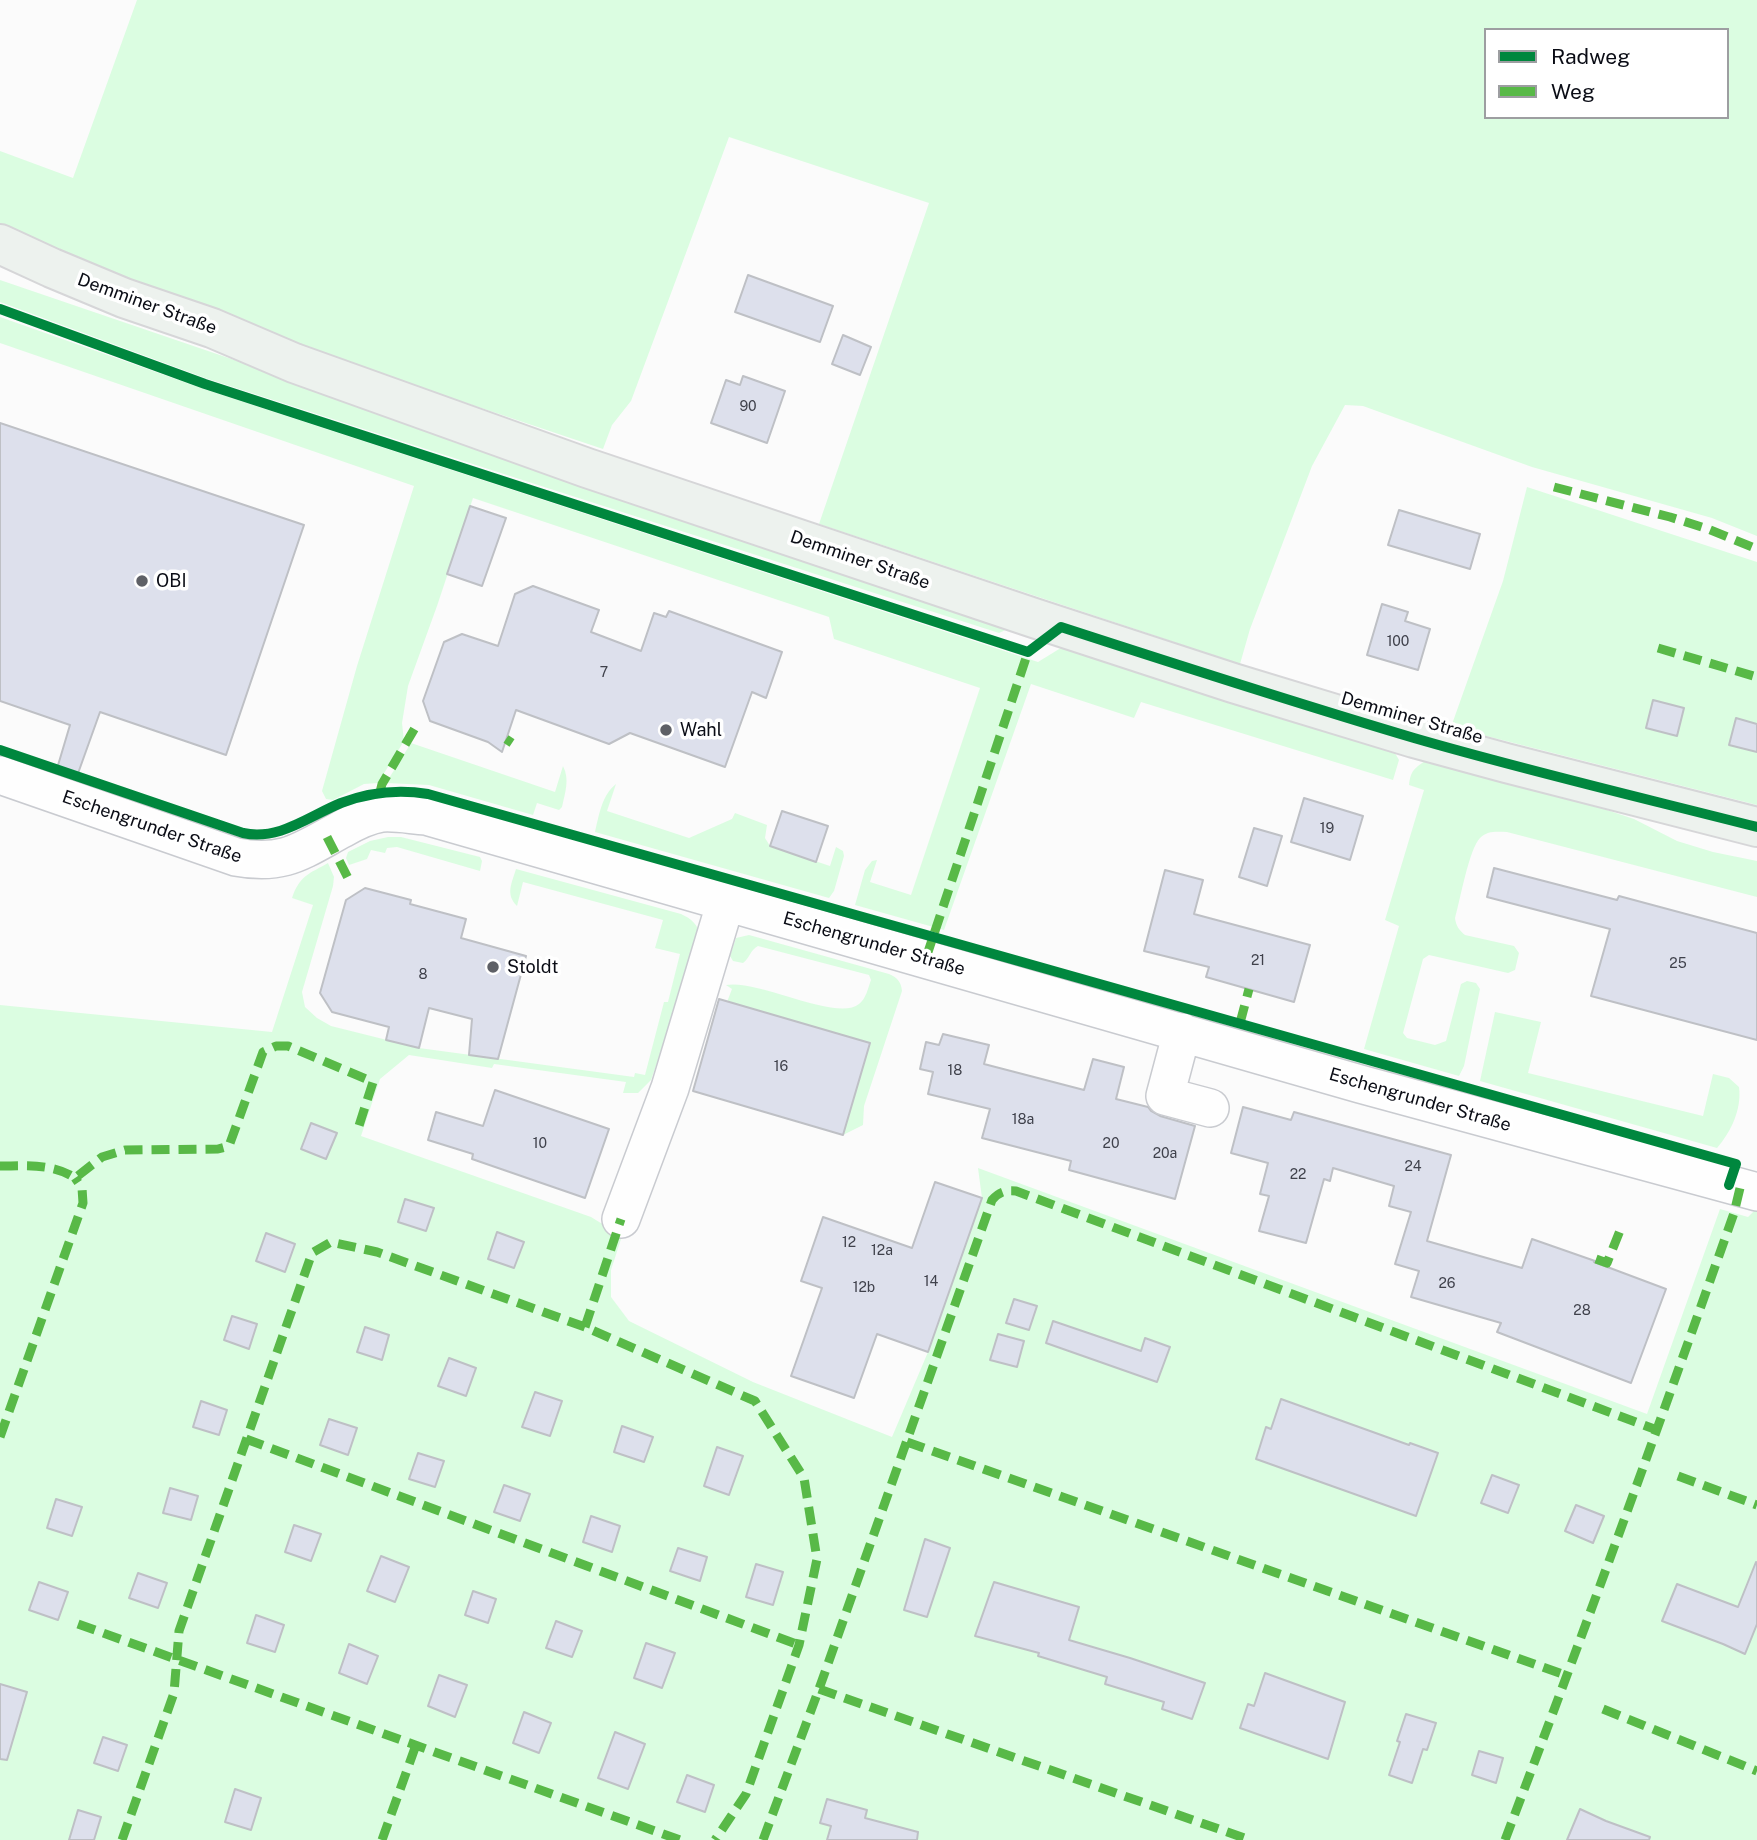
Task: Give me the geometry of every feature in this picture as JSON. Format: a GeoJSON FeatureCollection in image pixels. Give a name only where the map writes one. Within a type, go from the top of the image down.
{"type":"FeatureCollection","features":[{"type":"Feature","properties":{"kind":"main road","name":"Demminer Straße"},"geometry":{"type":"LineString","coordinates":[[0,244],[112,293],[212,328],[294,363],[587,468],[1034,618],[1233,683],[1493,760],[1757,827]]}},
{"type":"Feature","properties":{"kind":"main road","name":"Demminer Straße"},"geometry":{"type":"LineString","coordinates":[[0,271],[209,341],[294,363]]}},
{"type":"Feature","properties":{"kind":"street","name":"Eschengrunder Straße"},"geometry":{"type":"LineString","coordinates":[[0,775],[236,857],[256,860],[280,859],[300,852],[352,824],[375,815],[398,813],[426,816],[1360,1084],[1741,1180]]}},
{"type":"Feature","properties":{"kind":"street"},"geometry":{"type":"LineString","coordinates":[[621,1219],[670,1088],[726,901]]}},
{"type":"Feature","properties":{"kind":"street"},"geometry":{"type":"LineString","coordinates":[[1182,1032],[1165,1096],[1189,1107]]}},
{"type":"Feature","properties":{"kind":"green space"},"geometry":{"type":"Polygon","coordinates":[[[137,0],[1757,0],[1757,536],[1712,518],[1532,467],[1363,406],[1345,405],[1312,466],[1250,629],[1240,664],[819,524],[929,203],[729,137],[631,401],[612,425],[603,449],[297,346],[0,231],[0,151],[73,178],[137,0]]]}},
{"type":"Feature","properties":{"kind":"green space"},"geometry":{"type":"Polygon","coordinates":[[[0,280],[1014,626],[999,633],[208,379],[0,302],[0,280]]]}},
{"type":"Feature","properties":{"kind":"green space"},"geometry":{"type":"Polygon","coordinates":[[[0,317],[204,389],[1038,662],[1064,646],[1392,748],[1399,760],[1393,780],[1141,702],[1134,718],[1031,684],[944,930],[855,905],[865,870],[872,861],[877,860],[870,882],[911,895],[980,688],[834,639],[829,617],[473,498],[408,686],[402,723],[404,741],[378,783],[364,784],[333,800],[326,799],[322,791],[357,666],[414,486],[0,343],[0,317]]]}},
{"type":"Feature","properties":{"kind":"green space"},"geometry":{"type":"Polygon","coordinates":[[[1527,487],[1757,562],[1757,805],[1451,727],[1503,581],[1527,487]]]}},
{"type":"Feature","properties":{"kind":"green space"},"geometry":{"type":"Polygon","coordinates":[[[411,743],[555,792],[563,766],[567,781],[562,807],[559,810],[537,803],[533,815],[429,785],[386,783],[411,743]]]}},
{"type":"Feature","properties":{"kind":"green space"},"geometry":{"type":"Polygon","coordinates":[[[1429,758],[1634,819],[1677,841],[1757,861],[1757,897],[1507,832],[1486,834],[1480,838],[1472,853],[1455,921],[1465,935],[1514,946],[1519,953],[1515,970],[1508,973],[1429,955],[1423,959],[1403,1033],[1407,1038],[1435,1045],[1446,1041],[1461,984],[1467,981],[1476,983],[1480,989],[1464,1066],[1459,1076],[1364,1049],[1399,926],[1385,920],[1424,790],[1409,785],[1410,779],[1415,769],[1429,758]]]}},
{"type":"Feature","properties":{"kind":"green space"},"geometry":{"type":"Polygon","coordinates":[[[616,784],[607,811],[689,838],[732,819],[735,813],[767,825],[765,838],[770,846],[830,866],[836,847],[843,851],[844,856],[834,891],[829,898],[595,832],[604,800],[616,784]]]}},
{"type":"Feature","properties":{"kind":"green space"},"geometry":{"type":"Polygon","coordinates":[[[401,837],[480,857],[480,871],[397,847],[387,848],[385,853],[371,850],[367,859],[349,865],[346,858],[348,852],[370,841],[401,837]]]}},
{"type":"Feature","properties":{"kind":"green space"},"geometry":{"type":"Polygon","coordinates":[[[328,863],[334,877],[333,886],[302,992],[305,1007],[331,1026],[419,1048],[634,1077],[635,1073],[645,1075],[680,954],[655,948],[663,920],[523,882],[517,906],[510,893],[516,869],[681,914],[694,922],[701,936],[651,1080],[638,1093],[623,1093],[626,1082],[494,1064],[492,1068],[409,1055],[380,1079],[361,1136],[591,1217],[622,1236],[611,1270],[611,1297],[629,1321],[753,1382],[892,1437],[928,1352],[982,1198],[978,1168],[1647,1414],[1720,1209],[1748,1217],[1757,1208],[1757,1840],[0,1840],[0,1005],[272,1032],[313,905],[292,898],[302,880],[328,863]]]}},
{"type":"Feature","properties":{"kind":"green space"},"geometry":{"type":"Polygon","coordinates":[[[749,935],[889,974],[900,983],[902,991],[864,1106],[863,1125],[843,1135],[869,1043],[727,1002],[732,989],[726,985],[757,988],[833,1008],[848,1008],[859,1004],[863,999],[871,980],[869,975],[758,946],[743,963],[733,961],[730,956],[736,938],[749,935]]]}},
{"type":"Feature","properties":{"kind":"green space"},"geometry":{"type":"Polygon","coordinates":[[[1495,1012],[1541,1022],[1528,1073],[1703,1116],[1713,1074],[1729,1078],[1739,1087],[1739,1104],[1727,1135],[1717,1148],[1480,1081],[1495,1012]]]}},
{"type":"Feature","properties":{"kind":"building"},"geometry":{"type":"Polygon","coordinates":[[[748,275],[833,306],[820,342],[735,312],[748,275]]]}},
{"type":"Feature","properties":{"kind":"building"},"geometry":{"type":"Polygon","coordinates":[[[843,335],[871,347],[860,375],[832,364],[843,335]]]}},
{"type":"Feature","properties":{"kind":"building"},"geometry":{"type":"Polygon","coordinates":[[[743,376],[785,391],[767,443],[711,423],[726,380],[740,385],[743,376]]]}},
{"type":"Feature","properties":{"kind":"building","name":"OBI"},"geometry":{"type":"Polygon","coordinates":[[[0,423],[304,525],[226,755],[100,712],[76,779],[56,772],[70,725],[0,701],[0,423]]]}},
{"type":"Feature","properties":{"kind":"building"},"geometry":{"type":"Polygon","coordinates":[[[470,506],[506,518],[482,586],[447,574],[470,506]]]}},
{"type":"Feature","properties":{"kind":"building"},"geometry":{"type":"Polygon","coordinates":[[[1399,510],[1480,534],[1470,569],[1388,545],[1399,510]]]}},
{"type":"Feature","properties":{"kind":"building"},"geometry":{"type":"Polygon","coordinates":[[[533,586],[599,610],[591,632],[641,651],[654,613],[666,617],[669,611],[782,652],[766,698],[752,692],[725,767],[630,733],[609,744],[516,710],[502,752],[488,742],[430,721],[423,701],[444,642],[462,634],[498,646],[515,594],[533,586]]]}},
{"type":"Feature","properties":{"kind":"building"},"geometry":{"type":"Polygon","coordinates":[[[1382,604],[1408,612],[1405,621],[1430,629],[1418,670],[1367,655],[1382,604]]]}},
{"type":"Feature","properties":{"kind":"building"},"geometry":{"type":"Polygon","coordinates":[[[1653,700],[1684,708],[1677,736],[1646,728],[1653,700]]]}},
{"type":"Feature","properties":{"kind":"building"},"geometry":{"type":"Polygon","coordinates":[[[1736,718],[1757,724],[1757,752],[1729,745],[1736,718]]]}},
{"type":"Feature","properties":{"kind":"building"},"geometry":{"type":"Polygon","coordinates":[[[1304,798],[1363,816],[1350,860],[1291,842],[1304,798]]]}},
{"type":"Feature","properties":{"kind":"building"},"geometry":{"type":"Polygon","coordinates":[[[782,811],[828,826],[816,862],[770,846],[782,811]]]}},
{"type":"Feature","properties":{"kind":"building"},"geometry":{"type":"Polygon","coordinates":[[[1254,828],[1282,836],[1267,886],[1239,877],[1254,828]]]}},
{"type":"Feature","properties":{"kind":"building"},"geometry":{"type":"Polygon","coordinates":[[[1494,868],[1617,900],[1619,896],[1757,933],[1757,1040],[1591,996],[1610,929],[1487,897],[1494,868]]]}},
{"type":"Feature","properties":{"kind":"building"},"geometry":{"type":"Polygon","coordinates":[[[1165,870],[1203,880],[1194,914],[1310,945],[1294,1002],[1206,977],[1209,967],[1144,951],[1165,870]]]}},
{"type":"Feature","properties":{"kind":"building"},"geometry":{"type":"Polygon","coordinates":[[[365,888],[466,919],[461,938],[526,956],[498,1059],[469,1055],[472,1019],[429,1008],[419,1048],[386,1040],[389,1027],[332,1012],[320,993],[346,900],[365,888]]]}},
{"type":"Feature","properties":{"kind":"building"},"geometry":{"type":"Polygon","coordinates":[[[719,999],[870,1043],[843,1135],[693,1091],[719,999]]]}},
{"type":"Feature","properties":{"kind":"building"},"geometry":{"type":"Polygon","coordinates":[[[943,1034],[989,1045],[984,1064],[1084,1090],[1093,1059],[1124,1067],[1116,1099],[1148,1107],[1160,1116],[1195,1126],[1175,1199],[1069,1170],[1071,1161],[982,1138],[990,1109],[928,1094],[933,1072],[920,1069],[926,1042],[939,1045],[943,1034]]]}},
{"type":"Feature","properties":{"kind":"building"},"geometry":{"type":"Polygon","coordinates":[[[495,1090],[609,1129],[585,1198],[472,1159],[473,1154],[428,1140],[436,1112],[483,1126],[495,1090]]]}},
{"type":"Feature","properties":{"kind":"building"},"geometry":{"type":"Polygon","coordinates":[[[1243,1107],[1291,1120],[1294,1112],[1451,1155],[1427,1241],[1522,1268],[1532,1239],[1666,1289],[1631,1383],[1497,1332],[1501,1323],[1411,1297],[1419,1271],[1395,1264],[1411,1212],[1389,1206],[1394,1186],[1333,1168],[1330,1181],[1324,1179],[1306,1243],[1259,1231],[1269,1196],[1260,1194],[1268,1163],[1231,1153],[1243,1107]]]}},
{"type":"Feature","properties":{"kind":"building"},"geometry":{"type":"Polygon","coordinates":[[[311,1123],[337,1133],[326,1159],[301,1149],[311,1123]]]}},
{"type":"Feature","properties":{"kind":"building"},"geometry":{"type":"Polygon","coordinates":[[[935,1182],[982,1198],[928,1352],[877,1334],[854,1398],[791,1376],[822,1288],[801,1281],[823,1217],[912,1248],[935,1182]]]}},
{"type":"Feature","properties":{"kind":"building"},"geometry":{"type":"Polygon","coordinates":[[[405,1199],[434,1208],[426,1231],[398,1222],[405,1199]]]}},
{"type":"Feature","properties":{"kind":"building"},"geometry":{"type":"Polygon","coordinates":[[[497,1232],[524,1242],[514,1268],[488,1259],[497,1232]]]}},
{"type":"Feature","properties":{"kind":"building"},"geometry":{"type":"Polygon","coordinates":[[[266,1233],[295,1244],[285,1272],[256,1261],[266,1233]]]}},
{"type":"Feature","properties":{"kind":"building"},"geometry":{"type":"Polygon","coordinates":[[[1014,1299],[1037,1306],[1029,1330],[1006,1323],[1014,1299]]]}},
{"type":"Feature","properties":{"kind":"building"},"geometry":{"type":"Polygon","coordinates":[[[232,1316],[257,1324],[249,1349],[224,1340],[232,1316]]]}},
{"type":"Feature","properties":{"kind":"building"},"geometry":{"type":"Polygon","coordinates":[[[1053,1321],[1141,1351],[1145,1338],[1170,1347],[1157,1382],[1046,1343],[1053,1321]]]}},
{"type":"Feature","properties":{"kind":"building"},"geometry":{"type":"Polygon","coordinates":[[[365,1327],[389,1335],[382,1360],[357,1352],[365,1327]]]}},
{"type":"Feature","properties":{"kind":"building"},"geometry":{"type":"Polygon","coordinates":[[[998,1334],[1024,1341],[1017,1367],[990,1360],[998,1334]]]}},
{"type":"Feature","properties":{"kind":"building"},"geometry":{"type":"Polygon","coordinates":[[[449,1358],[476,1368],[466,1396],[438,1386],[449,1358]]]}},
{"type":"Feature","properties":{"kind":"building"},"geometry":{"type":"Polygon","coordinates":[[[535,1392],[562,1401],[550,1436],[522,1427],[535,1392]]]}},
{"type":"Feature","properties":{"kind":"building"},"geometry":{"type":"Polygon","coordinates":[[[1281,1399],[1438,1453],[1416,1516],[1256,1459],[1266,1427],[1271,1429],[1281,1399]]]}},
{"type":"Feature","properties":{"kind":"building"},"geometry":{"type":"Polygon","coordinates":[[[201,1401],[227,1410],[219,1435],[193,1427],[201,1401]]]}},
{"type":"Feature","properties":{"kind":"building"},"geometry":{"type":"Polygon","coordinates":[[[329,1419],[357,1428],[348,1455],[320,1445],[329,1419]]]}},
{"type":"Feature","properties":{"kind":"building"},"geometry":{"type":"Polygon","coordinates":[[[622,1426],[653,1437],[644,1462],[614,1452],[622,1426]]]}},
{"type":"Feature","properties":{"kind":"building"},"geometry":{"type":"Polygon","coordinates":[[[717,1447],[743,1456],[729,1495],[704,1486],[717,1447]]]}},
{"type":"Feature","properties":{"kind":"building"},"geometry":{"type":"Polygon","coordinates":[[[418,1453],[444,1461],[435,1487],[409,1479],[418,1453]]]}},
{"type":"Feature","properties":{"kind":"building"},"geometry":{"type":"Polygon","coordinates":[[[1492,1475],[1519,1485],[1508,1513],[1481,1503],[1492,1475]]]}},
{"type":"Feature","properties":{"kind":"building"},"geometry":{"type":"Polygon","coordinates":[[[504,1485],[530,1494],[520,1521],[494,1512],[504,1485]]]}},
{"type":"Feature","properties":{"kind":"building"},"geometry":{"type":"Polygon","coordinates":[[[170,1488],[198,1496],[191,1520],[163,1513],[170,1488]]]}},
{"type":"Feature","properties":{"kind":"building"},"geometry":{"type":"Polygon","coordinates":[[[56,1499],[82,1507],[72,1536],[47,1528],[56,1499]]]}},
{"type":"Feature","properties":{"kind":"building"},"geometry":{"type":"Polygon","coordinates":[[[1576,1505],[1604,1516],[1593,1543],[1565,1531],[1576,1505]]]}},
{"type":"Feature","properties":{"kind":"building"},"geometry":{"type":"Polygon","coordinates":[[[591,1516],[620,1526],[612,1552],[583,1542],[591,1516]]]}},
{"type":"Feature","properties":{"kind":"building"},"geometry":{"type":"Polygon","coordinates":[[[294,1525],[321,1534],[311,1561],[285,1552],[294,1525]]]}},
{"type":"Feature","properties":{"kind":"building"},"geometry":{"type":"Polygon","coordinates":[[[925,1539],[950,1548],[927,1617],[904,1610],[925,1539]]]}},
{"type":"Feature","properties":{"kind":"building"},"geometry":{"type":"Polygon","coordinates":[[[678,1548],[707,1557],[700,1581],[670,1571],[678,1548]]]}},
{"type":"Feature","properties":{"kind":"building"},"geometry":{"type":"Polygon","coordinates":[[[381,1556],[409,1567],[395,1602],[367,1591],[381,1556]]]}},
{"type":"Feature","properties":{"kind":"building"},"geometry":{"type":"Polygon","coordinates":[[[1756,1562],[1757,1624],[1745,1654],[1662,1621],[1677,1584],[1738,1607],[1756,1562]]]}},
{"type":"Feature","properties":{"kind":"building"},"geometry":{"type":"Polygon","coordinates":[[[756,1564],[783,1572],[773,1605],[746,1597],[756,1564]]]}},
{"type":"Feature","properties":{"kind":"building"},"geometry":{"type":"Polygon","coordinates":[[[138,1573],[167,1583],[158,1608],[129,1598],[138,1573]]]}},
{"type":"Feature","properties":{"kind":"building"},"geometry":{"type":"Polygon","coordinates":[[[39,1582],[68,1592],[58,1620],[29,1610],[39,1582]]]}},
{"type":"Feature","properties":{"kind":"building"},"geometry":{"type":"Polygon","coordinates":[[[994,1582],[1079,1607],[1069,1640],[1205,1683],[1192,1719],[1162,1709],[1164,1702],[1105,1684],[1107,1677],[1038,1656],[1039,1653],[975,1636],[994,1582]]]}},
{"type":"Feature","properties":{"kind":"building"},"geometry":{"type":"Polygon","coordinates":[[[473,1591],[496,1599],[488,1623],[465,1615],[473,1591]]]}},
{"type":"Feature","properties":{"kind":"building"},"geometry":{"type":"Polygon","coordinates":[[[256,1615],[284,1625],[275,1652],[247,1643],[256,1615]]]}},
{"type":"Feature","properties":{"kind":"building"},"geometry":{"type":"Polygon","coordinates":[[[556,1621],[582,1631],[572,1657],[546,1648],[556,1621]]]}},
{"type":"Feature","properties":{"kind":"building"},"geometry":{"type":"Polygon","coordinates":[[[646,1643],[675,1653],[662,1688],[634,1678],[646,1643]]]}},
{"type":"Feature","properties":{"kind":"building"},"geometry":{"type":"Polygon","coordinates":[[[349,1644],[378,1656],[367,1684],[339,1673],[349,1644]]]}},
{"type":"Feature","properties":{"kind":"building"},"geometry":{"type":"Polygon","coordinates":[[[1265,1673],[1345,1702],[1328,1759],[1240,1728],[1248,1704],[1254,1706],[1265,1673]]]}},
{"type":"Feature","properties":{"kind":"building"},"geometry":{"type":"Polygon","coordinates":[[[439,1675],[467,1685],[455,1717],[428,1706],[439,1675]]]}},
{"type":"Feature","properties":{"kind":"building"},"geometry":{"type":"Polygon","coordinates":[[[0,1684],[27,1692],[7,1760],[0,1759],[0,1684]]]}},
{"type":"Feature","properties":{"kind":"building"},"geometry":{"type":"Polygon","coordinates":[[[524,1712],[551,1723],[539,1753],[513,1743],[524,1712]]]}},
{"type":"Feature","properties":{"kind":"building"},"geometry":{"type":"Polygon","coordinates":[[[1406,1714],[1436,1723],[1427,1750],[1423,1749],[1412,1783],[1389,1775],[1406,1714]]]}},
{"type":"Feature","properties":{"kind":"building"},"geometry":{"type":"Polygon","coordinates":[[[615,1732],[645,1744],[628,1789],[598,1778],[615,1732]]]}},
{"type":"Feature","properties":{"kind":"building"},"geometry":{"type":"Polygon","coordinates":[[[103,1737],[127,1745],[118,1771],[94,1763],[103,1737]]]}},
{"type":"Feature","properties":{"kind":"building"},"geometry":{"type":"Polygon","coordinates":[[[1479,1751],[1503,1758],[1496,1783],[1472,1775],[1479,1751]]]}},
{"type":"Feature","properties":{"kind":"building"},"geometry":{"type":"Polygon","coordinates":[[[687,1775],[714,1785],[705,1812],[677,1802],[687,1775]]]}},
{"type":"Feature","properties":{"kind":"building"},"geometry":{"type":"Polygon","coordinates":[[[235,1789],[261,1798],[251,1830],[225,1822],[235,1789]]]}},
{"type":"Feature","properties":{"kind":"building"},"geometry":{"type":"Polygon","coordinates":[[[827,1799],[867,1810],[865,1818],[918,1832],[917,1840],[827,1840],[831,1826],[820,1823],[827,1799]]]}},
{"type":"Feature","properties":{"kind":"building"},"geometry":{"type":"Polygon","coordinates":[[[1580,1809],[1650,1837],[1649,1840],[1567,1840],[1580,1809]]]}},
{"type":"Feature","properties":{"kind":"building"},"geometry":{"type":"Polygon","coordinates":[[[78,1810],[101,1817],[94,1840],[69,1840],[78,1810]]]}},
{"type":"Feature","properties":{"kind":"marked path"},"geometry":{"type":"LineString","coordinates":[[1554,487],[1670,517],[1757,549]]}},
{"type":"Feature","properties":{"kind":"marked path"},"geometry":{"type":"LineString","coordinates":[[926,958],[1028,652],[1033,648]]}},
{"type":"Feature","properties":{"kind":"marked path"},"geometry":{"type":"LineString","coordinates":[[1658,648],[1757,677]]}},
{"type":"Feature","properties":{"kind":"marked path"},"geometry":{"type":"LineString","coordinates":[[380,792],[415,728]]}},
{"type":"Feature","properties":{"kind":"marked path"},"geometry":{"type":"LineString","coordinates":[[506,739],[512,743]]}},
{"type":"Feature","properties":{"kind":"marked path"},"geometry":{"type":"LineString","coordinates":[[327,837],[349,880]]}},
{"type":"Feature","properties":{"kind":"marked path"},"geometry":{"type":"LineString","coordinates":[[1240,1023],[1249,989]]}},
{"type":"Feature","properties":{"kind":"marked path"},"geometry":{"type":"LineString","coordinates":[[0,1166],[48,1168],[75,1178],[102,1157],[125,1150],[218,1149],[229,1146],[263,1052],[276,1046],[288,1046],[373,1082],[357,1132]]}},
{"type":"Feature","properties":{"kind":"marked path"},"geometry":{"type":"LineString","coordinates":[[0,1437],[83,1203],[82,1188],[75,1178]]}},
{"type":"Feature","properties":{"kind":"marked path"},"geometry":{"type":"LineString","coordinates":[[1505,1840],[1650,1449],[1734,1213],[1740,1188]]}},
{"type":"Feature","properties":{"kind":"marked path"},"geometry":{"type":"LineString","coordinates":[[763,1840],[992,1200],[1000,1193],[1016,1191],[1657,1430]]}},
{"type":"Feature","properties":{"kind":"marked path"},"geometry":{"type":"LineString","coordinates":[[585,1327],[621,1219]]}},
{"type":"Feature","properties":{"kind":"marked path"},"geometry":{"type":"LineString","coordinates":[[1596,1259],[1607,1263],[1621,1228]]}},
{"type":"Feature","properties":{"kind":"marked path"},"geometry":{"type":"LineString","coordinates":[[122,1840],[174,1693],[179,1631],[312,1253],[331,1242],[377,1252],[585,1327],[755,1401],[804,1478],[817,1559],[799,1645],[746,1794],[715,1840]]}},
{"type":"Feature","properties":{"kind":"marked path"},"geometry":{"type":"LineString","coordinates":[[246,1439],[799,1645]]}},
{"type":"Feature","properties":{"kind":"marked path"},"geometry":{"type":"LineString","coordinates":[[907,1442],[1568,1676]]}},
{"type":"Feature","properties":{"kind":"marked path"},"geometry":{"type":"LineString","coordinates":[[1678,1476],[1757,1505]]}},
{"type":"Feature","properties":{"kind":"marked path"},"geometry":{"type":"LineString","coordinates":[[78,1624],[680,1840]]}},
{"type":"Feature","properties":{"kind":"marked path"},"geometry":{"type":"LineString","coordinates":[[819,1689],[1250,1840]]}},
{"type":"Feature","properties":{"kind":"marked path"},"geometry":{"type":"LineString","coordinates":[[1603,1709],[1757,1771]]}},
{"type":"Feature","properties":{"kind":"marked path"},"geometry":{"type":"LineString","coordinates":[[382,1840],[416,1745]]}},
{"type":"Feature","properties":{"kind":"cycle path"},"geometry":{"type":"LineString","coordinates":[[0,309],[205,384],[1028,652],[1061,627],[1414,738],[1757,827]]}},
{"type":"Feature","properties":{"kind":"cycle path"},"geometry":{"type":"LineString","coordinates":[[0,750],[243,833],[256,835],[294,826],[341,803],[363,796],[384,792],[428,794],[1736,1164],[1729,1185]]}},
{"type":"Feature","properties":{"kind":"place","name":"OBI"},"geometry":{"type":"Point","coordinates":[142,581]}},
{"type":"Feature","properties":{"kind":"place","name":"Wahl"},"geometry":{"type":"Point","coordinates":[666,730]}},
{"type":"Feature","properties":{"kind":"place","name":"Stoldt"},"geometry":{"type":"Point","coordinates":[493,967]}}]}
